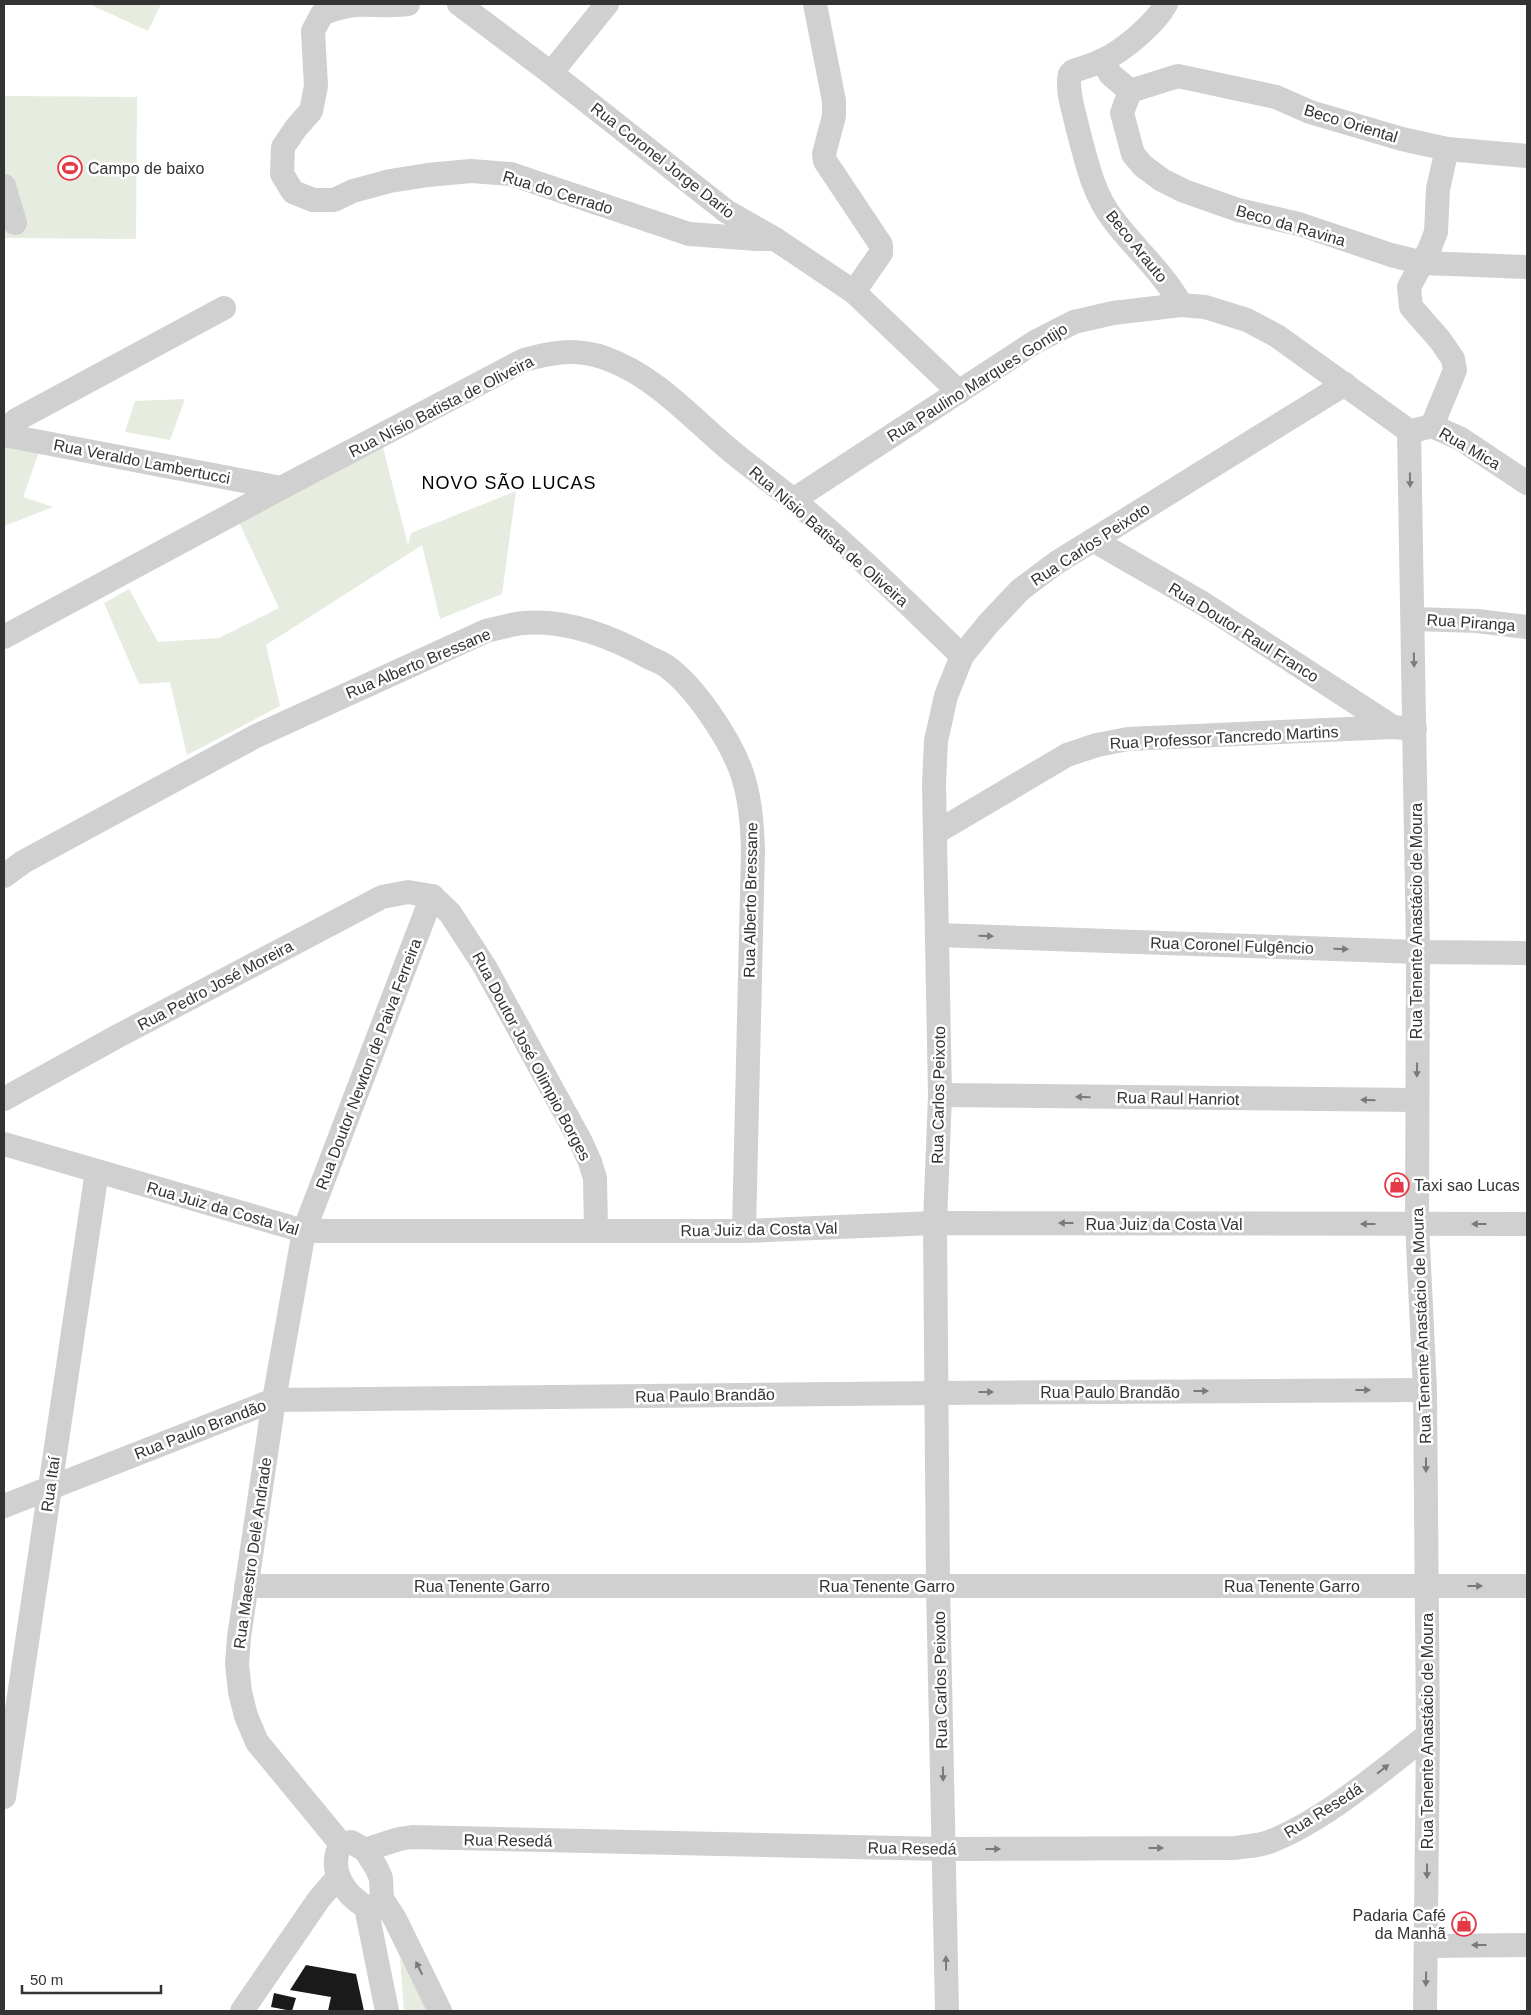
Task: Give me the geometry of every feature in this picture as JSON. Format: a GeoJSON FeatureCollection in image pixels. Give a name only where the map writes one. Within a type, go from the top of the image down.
{"type":"FeatureCollection","features":[{"type":"Feature","properties":{"kind":"street","name":"Rua do Cerrado"},"geometry":{"type":"LineString","coordinates":[[408,4],[393,7],[358,5],[340,7],[322,14],[313,31],[316,86],[311,111],[283,147],[282,174],[293,192],[314,200],[334,200],[390,181],[428,175],[471,171],[511,174],[552,190],[689,234],[756,239],[775,238]]}},
{"type":"Feature","properties":{"kind":"street","name":"Rua Coronel Jorge Dario"},"geometry":{"type":"LineString","coordinates":[[459,4],[551,72],[726,211],[775,238],[854,292],[959,392]]}},
{"type":"Feature","properties":{"kind":"street"},"geometry":{"type":"LineString","coordinates":[[551,72],[607,4]]}},
{"type":"Feature","properties":{"kind":"street"},"geometry":{"type":"LineString","coordinates":[[815,4],[834,101],[834,116],[824,154],[828,167],[881,245],[881,253],[854,292]]}},
{"type":"Feature","properties":{"kind":"street"},"geometry":{"type":"LineString","coordinates":[[1130,91],[1110,74],[1103,60],[1129,42],[1161,13],[1166,4]]}},
{"type":"Feature","properties":{"kind":"street","name":"Beco Arauto"},"geometry":{"type":"LineString","coordinates":[[1103,60],[1073,71],[1068,78],[1071,102],[1092,183],[1111,217],[1172,289],[1181,305]]}},
{"type":"Feature","properties":{"kind":"street","name":"Beco Oriental"},"geometry":{"type":"LineString","coordinates":[[1130,91],[1178,76],[1276,96],[1310,112],[1402,139],[1447,149],[1527,156]]}},
{"type":"Feature","properties":{"kind":"street","name":"Beco da Ravina"},"geometry":{"type":"LineString","coordinates":[[1130,91],[1122,113],[1133,154],[1142,166],[1162,180],[1210,201],[1238,210],[1299,224],[1423,264],[1527,267]]}},
{"type":"Feature","properties":{"kind":"street"},"geometry":{"type":"LineString","coordinates":[[1432,426],[1455,370],[1453,359],[1444,346],[1411,307],[1409,287],[1423,264],[1436,232],[1438,189],[1447,149]]}},
{"type":"Feature","properties":{"kind":"street"},"geometry":{"type":"LineString","coordinates":[[4,186],[14,223]]}},
{"type":"Feature","properties":{"kind":"street","name":"Rua Paulino Marques Gontijo"},"geometry":{"type":"LineString","coordinates":[[793,500],[1035,342],[1074,322],[1113,312],[1181,305],[1205,306],[1247,320],[1277,336],[1409,431]]}},
{"type":"Feature","properties":{"kind":"street"},"geometry":{"type":"LineString","coordinates":[[4,431],[16,420],[224,308]]}},
{"type":"Feature","properties":{"kind":"street","name":"Rua Nísio Batista de Oliveira"},"geometry":{"type":"LineString","coordinates":[[4,637],[524,360],[554,352],[581,352],[606,358],[655,385],[725,446],[793,500],[876,574],[962,656]]}},
{"type":"Feature","properties":{"kind":"street","name":"Rua Carlos Peixoto"},"geometry":{"type":"LineString","coordinates":[[947,2011],[938,1586],[935,1223],[940,1095],[934,784],[936,741],[946,696],[962,656],[988,624],[1020,590],[1056,563],[1345,384]]}},
{"type":"Feature","properties":{"kind":"street","name":"Rua Mica"},"geometry":{"type":"LineString","coordinates":[[1409,431],[1432,426],[1461,439],[1527,483]]}},
{"type":"Feature","properties":{"kind":"street","name":"Rua Tenente Anastácio de Moura"},"geometry":{"type":"LineString","coordinates":[[1409,431],[1414,618],[1404,728],[1418,952],[1417,1224],[1425,1390],[1428,1735],[1425,2011]]}},
{"type":"Feature","properties":{"kind":"street","name":"Rua Veraldo Lambertucci"},"geometry":{"type":"LineString","coordinates":[[4,435],[281,488]]}},
{"type":"Feature","properties":{"kind":"street","name":"Rua Doutor Raul Franco"},"geometry":{"type":"LineString","coordinates":[[1093,540],[1204,604],[1404,728]]}},
{"type":"Feature","properties":{"kind":"street","name":"Rua Piranga"},"geometry":{"type":"LineString","coordinates":[[1414,618],[1477,621],[1527,627]]}},
{"type":"Feature","properties":{"kind":"street","name":"Rua Alberto Bressane"},"geometry":{"type":"LineString","coordinates":[[4,876],[23,862],[256,736],[486,631],[524,623],[561,624],[632,648],[670,669],[700,699],[720,728],[740,767],[751,807],[753,850],[744,1231]]}},
{"type":"Feature","properties":{"kind":"street","name":"Rua Professor Tancredo Martins"},"geometry":{"type":"LineString","coordinates":[[936,833],[1067,755],[1097,745],[1128,739],[1404,728]]}},
{"type":"Feature","properties":{"kind":"street","name":"Rua Pedro José Moreira"},"geometry":{"type":"LineString","coordinates":[[4,1099],[118,1036],[382,897],[408,892],[432,896]]}},
{"type":"Feature","properties":{"kind":"street","name":"Rua Doutor José Olimpio Borges"},"geometry":{"type":"LineString","coordinates":[[432,896],[450,914],[485,967],[580,1140],[595,1178],[596,1231]]}},
{"type":"Feature","properties":{"kind":"street","name":"Rua Doutor Newton de Paiva Ferreira"},"geometry":{"type":"LineString","coordinates":[[304,1232],[432,896]]}},
{"type":"Feature","properties":{"kind":"street","name":"Rua Coronel Fulgêncio"},"geometry":{"type":"LineString","coordinates":[[938,934],[1418,952],[1527,953]]}},
{"type":"Feature","properties":{"kind":"street","name":"Rua Raul Hanriot"},"geometry":{"type":"LineString","coordinates":[[940,1095],[1416,1100]]}},
{"type":"Feature","properties":{"kind":"street","name":"Rua Juiz da Costa Val"},"geometry":{"type":"LineString","coordinates":[[4,1144],[304,1232],[744,1231],[935,1223],[1527,1224]]}},
{"type":"Feature","properties":{"kind":"street","name":"Rua Itaí"},"geometry":{"type":"LineString","coordinates":[[4,1797],[97,1171]]}},
{"type":"Feature","properties":{"kind":"street","name":"Rua Maestro Delê Andrade"},"geometry":{"type":"LineString","coordinates":[[304,1232],[274,1400],[246,1586],[237,1664],[240,1692],[246,1716],[257,1742],[341,1844]]}},
{"type":"Feature","properties":{"kind":"street","name":"Rua Paulo Brandão"},"geometry":{"type":"LineString","coordinates":[[4,1506],[274,1400],[1425,1390]]}},
{"type":"Feature","properties":{"kind":"street","name":"Rua Tenente Garro"},"geometry":{"type":"LineString","coordinates":[[246,1586],[1527,1586]]}},
{"type":"Feature","properties":{"kind":"street","name":"Rua Resedá"},"geometry":{"type":"LineString","coordinates":[[365,1850],[399,1838],[944,1850],[1235,1848],[1267,1843],[1297,1830],[1355,1790],[1428,1735]]}},
{"type":"Feature","properties":{"kind":"street"},"geometry":{"type":"LineString","coordinates":[[387,2011],[374,1903],[383,1888],[381,1878],[365,1850],[351,1842],[341,1844],[337,1851],[338,1877],[345,1891],[355,1900],[374,1903],[395,1919],[440,2011]]}},
{"type":"Feature","properties":{"kind":"street"},"geometry":{"type":"LineString","coordinates":[[242,2011],[320,1899],[338,1877]]}},
{"type":"Feature","properties":{"kind":"street"},"geometry":{"type":"LineString","coordinates":[[1427,1946],[1527,1945]]}},
{"type":"Feature","properties":{"kind":"shaded area"},"geometry":{"type":"Polygon","coordinates":[[[89,4],[161,4],[148,31],[89,4]]]}},
{"type":"Feature","properties":{"kind":"shaded area","name":"Campo de baixo"},"geometry":{"type":"Polygon","coordinates":[[[4,96],[137,97],[136,239],[4,238],[4,96]]]}},
{"type":"Feature","properties":{"kind":"shaded area"},"geometry":{"type":"Polygon","coordinates":[[[185,399],[170,440],[125,432],[135,401],[185,399]]]}},
{"type":"Feature","properties":{"kind":"shaded area"},"geometry":{"type":"Polygon","coordinates":[[[381,440],[408,545],[411,533],[516,491],[502,594],[440,619],[422,545],[266,645],[280,706],[187,755],[170,682],[139,684],[104,603],[129,589],[158,642],[219,638],[279,608],[237,518],[381,440]]]}},
{"type":"Feature","properties":{"kind":"shaded area"},"geometry":{"type":"Polygon","coordinates":[[[4,443],[40,449],[23,497],[53,507],[4,526],[4,443]]]}},
{"type":"Feature","properties":{"kind":"shaded area"},"geometry":{"type":"Polygon","coordinates":[[[400,1958],[430,2011],[404,2011],[400,1958]]]}},
{"type":"Feature","properties":{"kind":"building"},"geometry":{"type":"Polygon","coordinates":[[[306,1965],[356,1974],[364,2011],[328,2011],[331,1997],[290,1990],[306,1965]]]}},
{"type":"Feature","properties":{"kind":"building"},"geometry":{"type":"Polygon","coordinates":[[[274,1993],[296,1998],[292,2011],[271,2007],[274,1993]]]}},
{"type":"Feature","properties":{"kind":"place","name":"Campo de baixo"},"geometry":{"type":"Point","coordinates":[70,168]}},
{"type":"Feature","properties":{"kind":"place","name":"Taxi sao Lucas"},"geometry":{"type":"Point","coordinates":[1397,1185]}},
{"type":"Feature","properties":{"kind":"place","name":"Padaria Café da Manhã"},"geometry":{"type":"Point","coordinates":[1464,1924]}},
{"type":"Feature","properties":{"kind":"district","name":"NOVO SÃO LUCAS"},"geometry":{"type":"Point","coordinates":[509,483]}}]}
